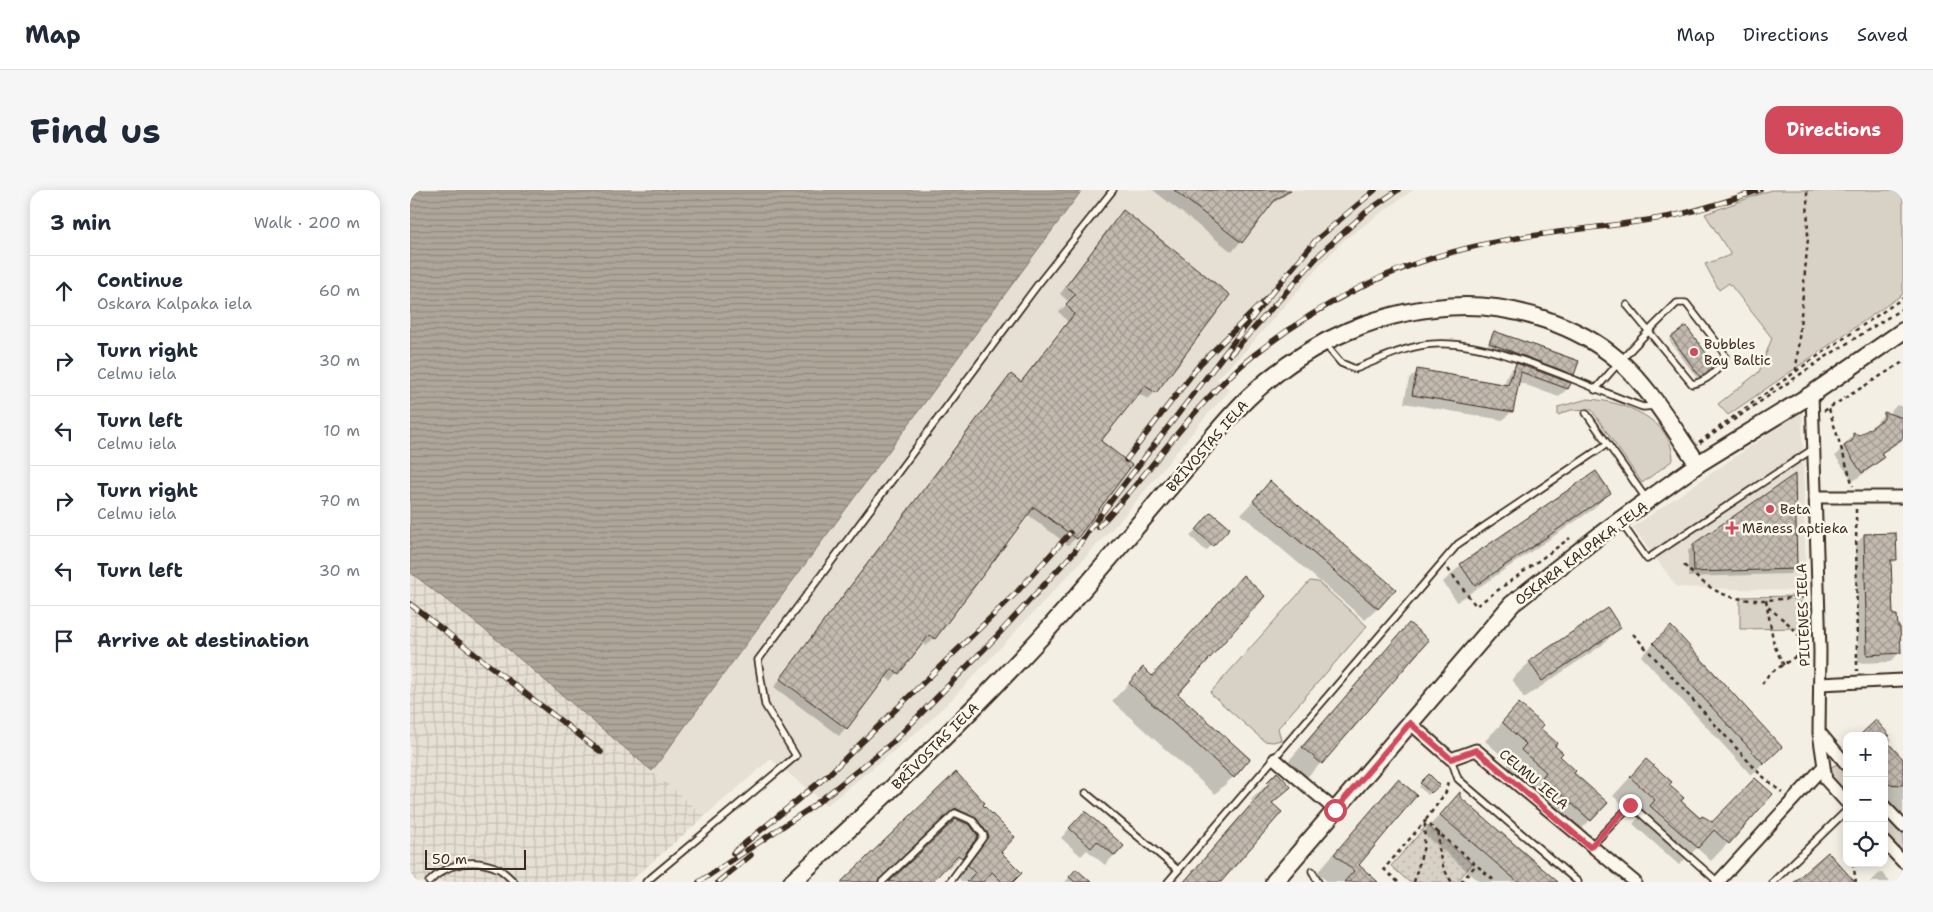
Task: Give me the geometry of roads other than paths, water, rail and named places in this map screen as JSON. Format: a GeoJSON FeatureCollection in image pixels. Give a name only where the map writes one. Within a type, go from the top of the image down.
{"type":"FeatureCollection","features":[{"type":"Feature","properties":{"kind":"street","name":"BRĪVOSTAS IELA"},"geometry":{"type":"LineString","coordinates":[[792,882],[904,779],[1041,637],[1248,398],[1289,363],[1324,342],[1355,327],[1392,315],[1438,307],[1480,306],[1511,309],[1562,326],[1598,345],[1619,361],[1657,406],[1693,458]]}},
{"type":"Feature","properties":{"kind":"street","name":"OSKARA KALPAKA IELA"},"geometry":{"type":"LineString","coordinates":[[1274,882],[1512,604],[1620,521],[1648,502],[1693,458],[1812,394],[1903,331]]}},
{"type":"Feature","properties":{"kind":"street","name":"PILTENES IELA"},"geometry":{"type":"LineString","coordinates":[[1812,394],[1820,684],[1819,733],[1826,780],[1843,799]]}},
{"type":"Feature","properties":{"kind":"street"},"geometry":{"type":"LineString","coordinates":[[1815,497],[1903,497]]}},
{"type":"Feature","properties":{"kind":"street"},"geometry":{"type":"LineString","coordinates":[[1820,684],[1903,680]]}},
{"type":"Feature","properties":{"kind":"street"},"geometry":{"type":"LineString","coordinates":[[1410,723],[1451,759]]}},
{"type":"Feature","properties":{"kind":"street"},"geometry":{"type":"LineString","coordinates":[[1819,733],[1843,760]]}},
{"type":"Feature","properties":{"kind":"street","name":"CELMU IELA"},"geometry":{"type":"LineString","coordinates":[[1451,759],[1476,750],[1590,847],[1635,882]]}},
{"type":"Feature","properties":{"kind":"street"},"geometry":{"type":"LineString","coordinates":[[1275,759],[1335,810]]}},
{"type":"Feature","properties":{"kind":"street"},"geometry":{"type":"LineString","coordinates":[[1718,882],[1823,767]]}},
{"type":"Feature","properties":{"kind":"street"},"geometry":{"type":"LineString","coordinates":[[1888,810],[1903,826]]}},
{"type":"Feature","properties":{"kind":"street"},"geometry":{"type":"LineString","coordinates":[[1888,846],[1903,862]]}},
{"type":"Feature","properties":{"kind":"lane"},"geometry":{"type":"LineString","coordinates":[[646,882],[796,756],[765,705],[758,660],[1039,284],[1113,190]]}},
{"type":"Feature","properties":{"kind":"lane"},"geometry":{"type":"LineString","coordinates":[[1595,390],[1619,361],[1648,331],[1676,303],[1686,304],[1721,348],[1725,356],[1722,366],[1699,383],[1692,384],[1648,331],[1627,305]]}},
{"type":"Feature","properties":{"kind":"lane"},"geometry":{"type":"LineString","coordinates":[[1324,342],[1341,363],[1355,369],[1396,352],[1435,344],[1477,346],[1643,408],[1657,406]]}},
{"type":"Feature","properties":{"kind":"lane"},"geometry":{"type":"LineString","coordinates":[[1586,413],[1648,502]]}},
{"type":"Feature","properties":{"kind":"lane"},"geometry":{"type":"LineString","coordinates":[[1168,882],[1458,544],[1607,444]]}},
{"type":"Feature","properties":{"kind":"lane"},"geometry":{"type":"LineString","coordinates":[[1620,521],[1647,559],[1814,448]]}},
{"type":"Feature","properties":{"kind":"lane"},"geometry":{"type":"LineString","coordinates":[[1451,759],[1458,779],[1578,882]]}},
{"type":"Feature","properties":{"kind":"lane"},"geometry":{"type":"LineString","coordinates":[[1086,794],[1178,870]]}},
{"type":"Feature","properties":{"kind":"lane"},"geometry":{"type":"LineString","coordinates":[[1590,847],[1630,805],[1718,882]]}},
{"type":"Feature","properties":{"kind":"lane"},"geometry":{"type":"LineString","coordinates":[[882,882],[955,813],[973,821],[984,836],[950,882]]}},
{"type":"Feature","properties":{"kind":"lane"},"geometry":{"type":"LineString","coordinates":[[1773,882],[1843,814]]}},
{"type":"Feature","properties":{"kind":"lane"},"geometry":{"type":"LineString","coordinates":[[429,882],[438,872],[454,864],[477,864],[500,869],[514,882]]}},
{"type":"Feature","properties":{"kind":"lane"},"geometry":{"type":"LineString","coordinates":[[1312,871],[1318,882]]}},
{"type":"Feature","properties":{"kind":"railway"},"geometry":{"type":"LineString","coordinates":[[1269,296],[1316,240],[1375,190]]}},
{"type":"Feature","properties":{"kind":"railway"},"geometry":{"type":"LineString","coordinates":[[1230,355],[1320,254],[1366,212],[1398,190]]}},
{"type":"Feature","properties":{"kind":"railway"},"geometry":{"type":"LineString","coordinates":[[1098,527],[1137,484],[1211,394],[1232,374],[1278,337],[1328,304],[1354,290],[1407,267],[1464,249],[1514,239],[1679,215],[1760,190]]}},
{"type":"Feature","properties":{"kind":"railway"},"geometry":{"type":"LineString","coordinates":[[699,882],[812,807],[892,743],[996,637],[1075,551],[1091,527],[1269,296],[1200,364],[1126,460]]}},
{"type":"Feature","properties":{"kind":"railway"},"geometry":{"type":"LineString","coordinates":[[733,853],[828,775],[1016,593],[1070,533]]}},
{"type":"Feature","properties":{"kind":"railway"},"geometry":{"type":"LineString","coordinates":[[410,604],[601,752]]}},
{"type":"Feature","properties":{"kind":"railway"},"geometry":{"type":"LineString","coordinates":[[718,882],[751,855]]}},
{"type":"Feature","properties":{"kind":"place","name":"Bubbles Bay Baltic"},"geometry":{"type":"Point","coordinates":[1694,352]}},
{"type":"Feature","properties":{"kind":"place","name":"Beta"},"geometry":{"type":"Point","coordinates":[1770,509]}},
{"type":"Feature","properties":{"kind":"place","name":"Mēness aptieka"},"geometry":{"type":"Point","coordinates":[1732,528]}}]}
